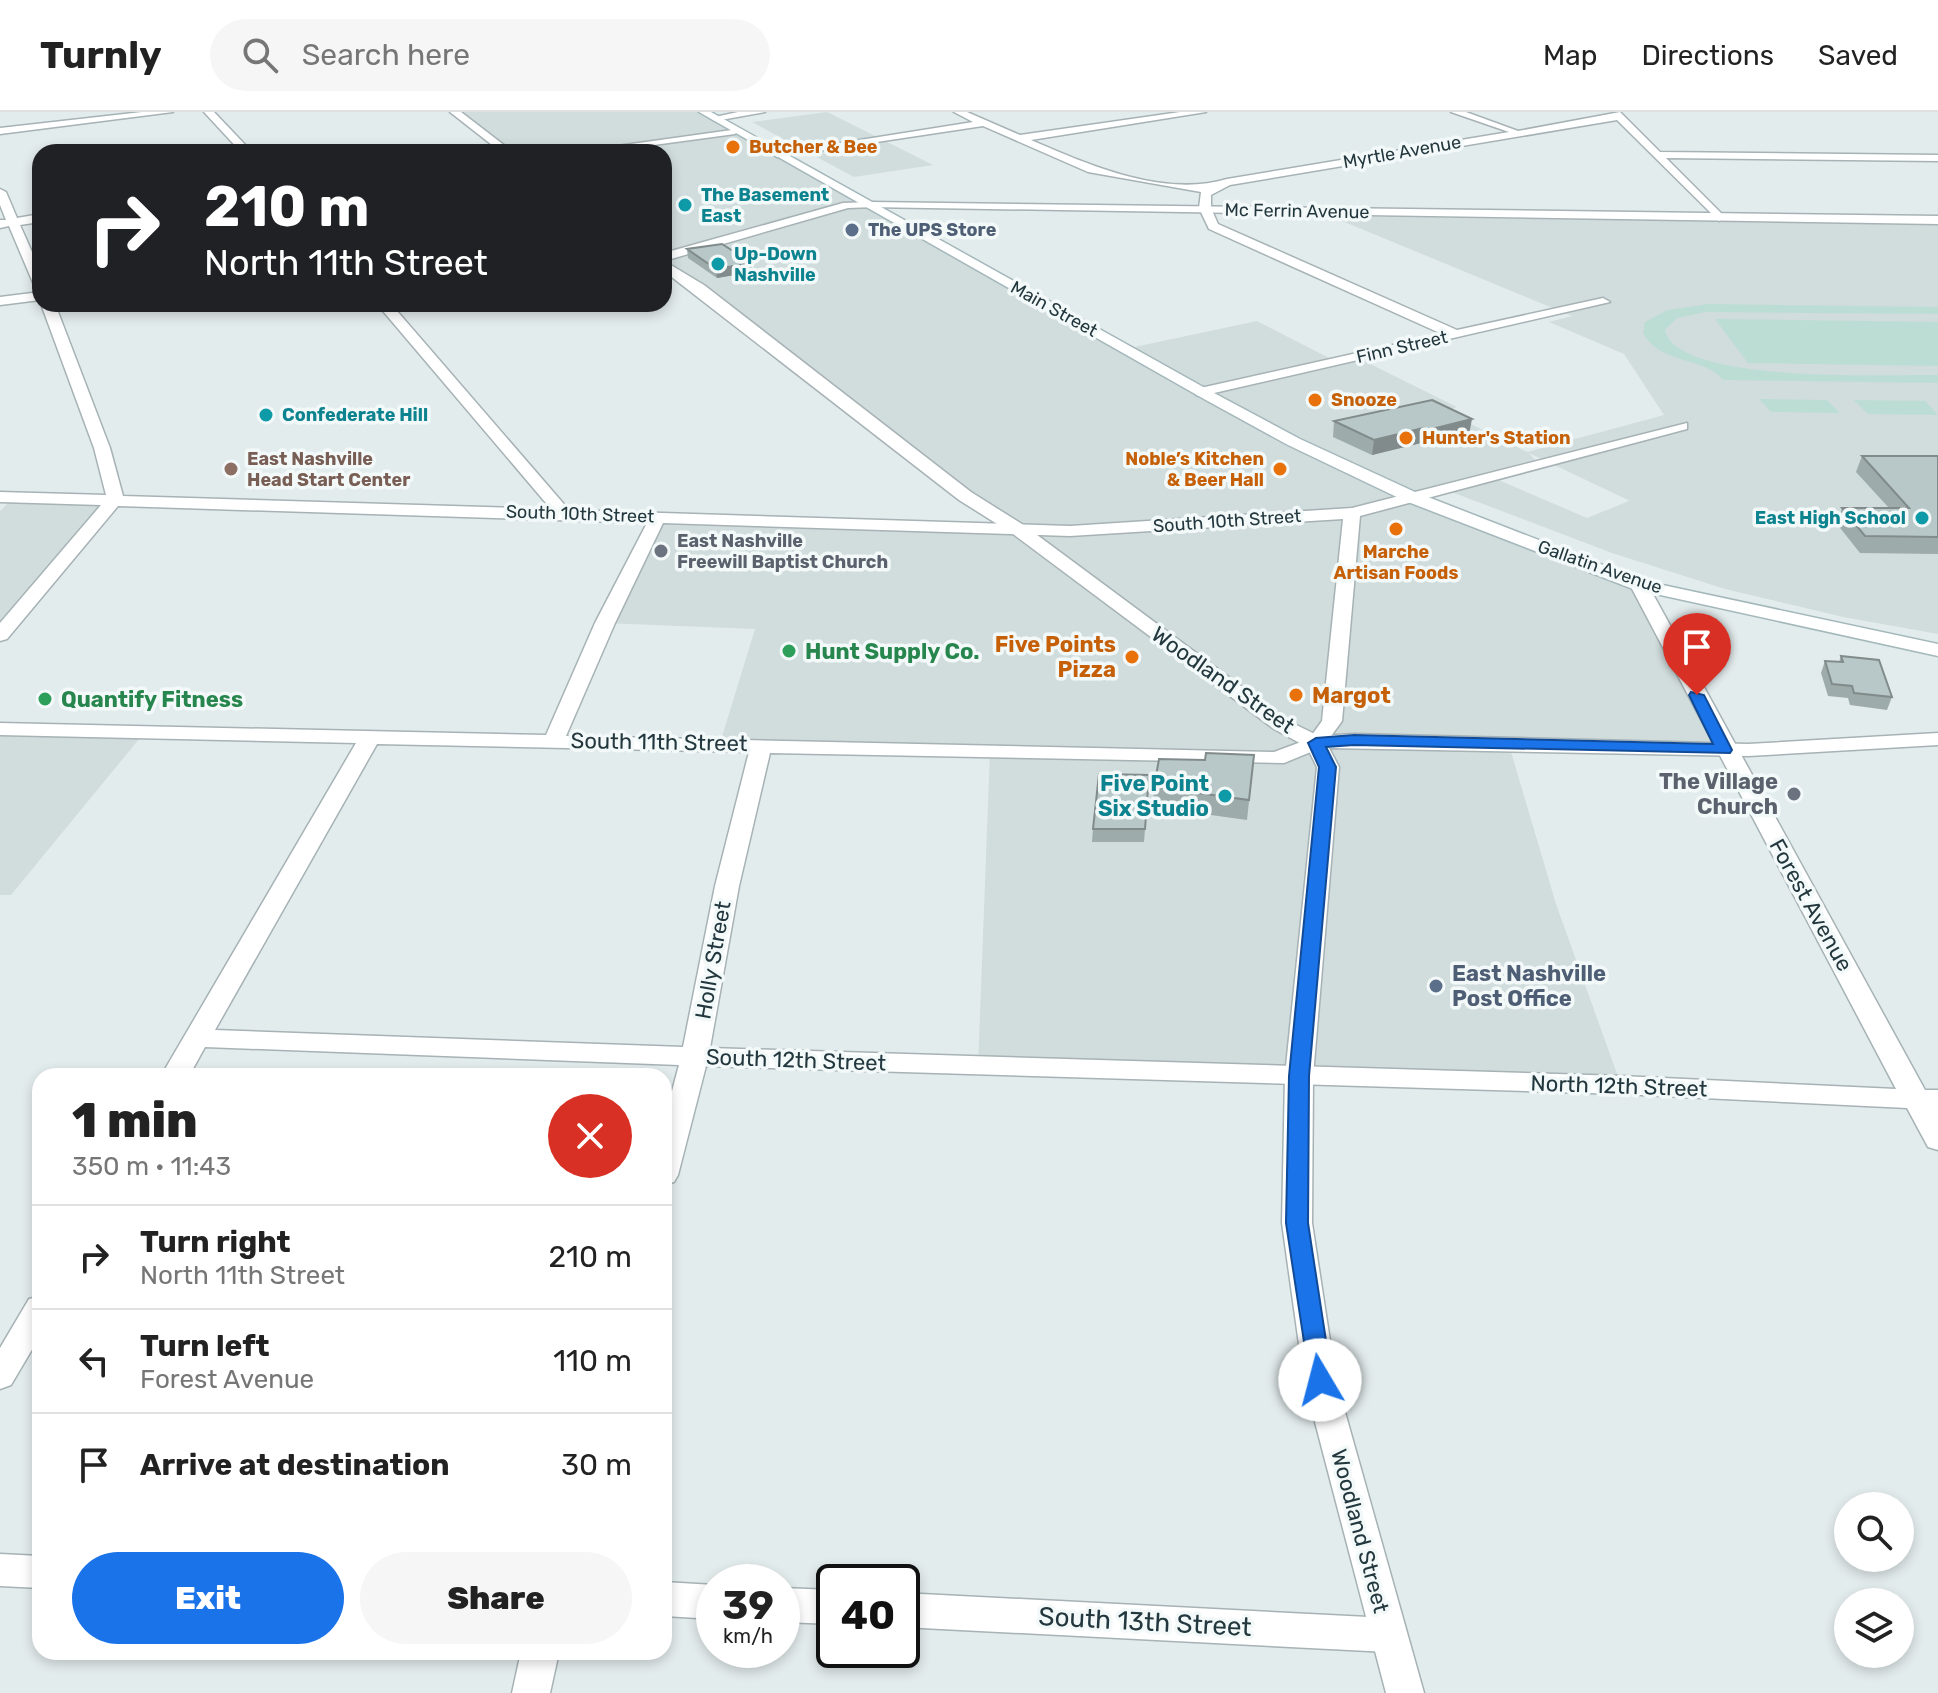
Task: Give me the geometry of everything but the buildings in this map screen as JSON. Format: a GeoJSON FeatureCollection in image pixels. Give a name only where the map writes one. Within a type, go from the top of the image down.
{"type":"FeatureCollection","features":[{"type":"Feature","properties":{"kind":"street"},"geometry":{"type":"LineString","coordinates":[[0,131],[168,112]]}},
{"type":"Feature","properties":{"kind":"street"},"geometry":{"type":"LineString","coordinates":[[209,112],[239,144]]}},
{"type":"Feature","properties":{"kind":"street"},"geometry":{"type":"LineString","coordinates":[[455,112],[497,144]]}},
{"type":"Feature","properties":{"kind":"street","name":"Main Street"},"geometry":{"type":"LineString","coordinates":[[704,112],[1201,392],[1294,442],[1409,496]]}},
{"type":"Feature","properties":{"kind":"street"},"geometry":{"type":"LineString","coordinates":[[715,118],[760,112]]}},
{"type":"Feature","properties":{"kind":"street"},"geometry":{"type":"LineString","coordinates":[[959,112],[1092,170],[1208,190],[1203,197],[1213,226],[1456,335]]}},
{"type":"Feature","properties":{"kind":"street"},"geometry":{"type":"LineString","coordinates":[[1018,138],[1201,112]]}},
{"type":"Feature","properties":{"kind":"street"},"geometry":{"type":"LineString","coordinates":[[1456,112],[1519,132]]}},
{"type":"Feature","properties":{"kind":"street"},"geometry":{"type":"LineString","coordinates":[[1617,115],[1719,217]]}},
{"type":"Feature","properties":{"kind":"street","name":"Myrtle Avenue"},"geometry":{"type":"LineString","coordinates":[[1208,190],[1240,180],[1617,115]]}},
{"type":"Feature","properties":{"kind":"street"},"geometry":{"type":"LineString","coordinates":[[777,154],[985,123]]}},
{"type":"Feature","properties":{"kind":"street"},"geometry":{"type":"LineString","coordinates":[[638,144],[735,131]]}},
{"type":"Feature","properties":{"kind":"street"},"geometry":{"type":"LineString","coordinates":[[1659,155],[1938,158]]}},
{"type":"Feature","properties":{"kind":"street"},"geometry":{"type":"LineString","coordinates":[[0,192],[7,223],[32,270]]}},
{"type":"Feature","properties":{"kind":"street","name":"Mc Ferrin Avenue"},"geometry":{"type":"LineString","coordinates":[[672,255],[847,205],[1938,220]]}},
{"type":"Feature","properties":{"kind":"street"},"geometry":{"type":"LineString","coordinates":[[7,223],[32,219]]}},
{"type":"Feature","properties":{"kind":"street","name":"Woodland Street"},"geometry":{"type":"LineString","coordinates":[[672,270],[699,288],[965,496],[1019,530],[1281,725],[1316,743],[1328,767],[1299,1076],[1297,1223],[1320,1380],[1405,1693]]}},
{"type":"Feature","properties":{"kind":"street"},"geometry":{"type":"LineString","coordinates":[[0,301],[32,297]]}},
{"type":"Feature","properties":{"kind":"street","name":"Finn Street"},"geometry":{"type":"LineString","coordinates":[[1201,392],[1603,302]]}},
{"type":"Feature","properties":{"kind":"street"},"geometry":{"type":"LineString","coordinates":[[0,635],[115,499],[102,448],[51,312]]}},
{"type":"Feature","properties":{"kind":"street"},"geometry":{"type":"LineString","coordinates":[[391,312],[563,513]]}},
{"type":"Feature","properties":{"kind":"street","name":"South 10th Street"},"geometry":{"type":"LineString","coordinates":[[0,497],[1070,531],[1352,513],[1682,426]]}},
{"type":"Feature","properties":{"kind":"street","name":"Gallatin Avenue"},"geometry":{"type":"LineString","coordinates":[[1409,496],[1639,585],[1938,650]]}},
{"type":"Feature","properties":{"kind":"street"},"geometry":{"type":"LineString","coordinates":[[1316,743],[1332,721],[1352,513]]}},
{"type":"Feature","properties":{"kind":"street"},"geometry":{"type":"LineString","coordinates":[[554,740],[605,623],[658,517]]}},
{"type":"Feature","properties":{"kind":"street","name":"Forest Avenue"},"geometry":{"type":"LineString","coordinates":[[1639,585],[1724,750],[1927,1099],[1938,1140]]}},
{"type":"Feature","properties":{"kind":"street","name":"South 11th Street"},"geometry":{"type":"LineString","coordinates":[[0,729],[1276,758],[1316,743],[1354,740],[1724,750],[1938,739]]}},
{"type":"Feature","properties":{"kind":"street"},"geometry":{"type":"LineString","coordinates":[[180,1068],[370,738]]}},
{"type":"Feature","properties":{"kind":"street","name":"Holly Street"},"geometry":{"type":"LineString","coordinates":[[672,1144],[695,1056],[727,886],[762,744]]}},
{"type":"Feature","properties":{"kind":"street","name":"South 12th Street"},"geometry":{"type":"LineString","coordinates":[[197,1038],[1299,1076]]}},
{"type":"Feature","properties":{"kind":"street","name":"North 12th Street"},"geometry":{"type":"LineString","coordinates":[[1299,1076],[1621,1085],[1927,1099]]}},
{"type":"Feature","properties":{"kind":"street"},"geometry":{"type":"LineString","coordinates":[[0,1376],[32,1322]]}},
{"type":"Feature","properties":{"kind":"street"},"geometry":{"type":"LineString","coordinates":[[0,1570],[32,1572]]}},
{"type":"Feature","properties":{"kind":"street"},"geometry":{"type":"LineString","coordinates":[[672,1599],[696,1601]]}},
{"type":"Feature","properties":{"kind":"street","name":"South 13th Street"},"geometry":{"type":"LineString","coordinates":[[920,1611],[1388,1635]]}},
{"type":"Feature","properties":{"kind":"street"},"geometry":{"type":"LineString","coordinates":[[531,1693],[538,1660]]}},
{"type":"Feature","properties":{"kind":"shaded area"},"geometry":{"type":"Polygon","coordinates":[[[455,112],[704,112],[1125,349],[1257,321],[1337,362],[1356,357],[1457,407],[1445,411],[1527,452],[1664,415],[1624,354],[1549,322],[1572,316],[1330,216],[1938,225],[1938,634],[1843,617],[1725,589],[1612,553],[1441,488],[1410,496],[1639,585],[1724,750],[1509,745],[1556,904],[1621,1085],[978,1067],[990,751],[720,743],[755,629],[605,623],[658,517],[1017,530],[672,271],[672,144],[497,144],[455,112]],[[1529,453],[1537,462],[1489,476],[1587,518],[1629,501],[1529,453]]]}},
{"type":"Feature","properties":{"kind":"shaded area"},"geometry":{"type":"Polygon","coordinates":[[[827,112],[933,165],[854,177],[752,122],[827,112]]]}},
{"type":"Feature","properties":{"kind":"shaded area"},"geometry":{"type":"Polygon","coordinates":[[[14,497],[115,499],[0,635],[0,511],[14,497]]]}},
{"type":"Feature","properties":{"kind":"shaded area"},"geometry":{"type":"Polygon","coordinates":[[[0,729],[144,733],[11,895],[0,895],[0,729]]]}},
{"type":"Feature","properties":{"kind":"green space"},"geometry":{"type":"Polygon","coordinates":[[[1708,304],[1938,307],[1938,314],[1705,312],[1677,318],[1665,330],[1678,348],[1706,360],[1744,368],[1834,375],[1938,375],[1938,383],[1723,380],[1705,367],[1660,350],[1643,333],[1645,322],[1668,310],[1708,304]]]}},
{"type":"Feature","properties":{"kind":"green space"},"geometry":{"type":"Polygon","coordinates":[[[1715,319],[1938,322],[1938,366],[1748,363],[1715,319]]]}},
{"type":"Feature","properties":{"kind":"green space"},"geometry":{"type":"Polygon","coordinates":[[[1759,399],[1827,400],[1840,413],[1771,412],[1759,399]]]}},
{"type":"Feature","properties":{"kind":"green space"},"geometry":{"type":"Polygon","coordinates":[[[1854,400],[1925,401],[1938,415],[1868,414],[1854,400]]]}},
{"type":"Feature","properties":{"kind":"place","name":"Butcher & Bee"},"geometry":{"type":"Point","coordinates":[733,147]}},
{"type":"Feature","properties":{"kind":"place","name":"The Basement East"},"geometry":{"type":"Point","coordinates":[685,205]}},
{"type":"Feature","properties":{"kind":"place","name":"The UPS Store"},"geometry":{"type":"Point","coordinates":[852,230]}},
{"type":"Feature","properties":{"kind":"place","name":"Up-Down Nashville"},"geometry":{"type":"Point","coordinates":[718,264]}},
{"type":"Feature","properties":{"kind":"place","name":"Snooze"},"geometry":{"type":"Point","coordinates":[1315,400]}},
{"type":"Feature","properties":{"kind":"place","name":"Confederate Hill"},"geometry":{"type":"Point","coordinates":[266,415]}},
{"type":"Feature","properties":{"kind":"place","name":"Hunter's Station"},"geometry":{"type":"Point","coordinates":[1406,438]}},
{"type":"Feature","properties":{"kind":"place","name":"East Nashville Head Start Center"},"geometry":{"type":"Point","coordinates":[231,469]}},
{"type":"Feature","properties":{"kind":"place","name":"Noble’s Kitchen & Beer Hall"},"geometry":{"type":"Point","coordinates":[1280,469]}},
{"type":"Feature","properties":{"kind":"place","name":"East High School"},"geometry":{"type":"Point","coordinates":[1922,518]}},
{"type":"Feature","properties":{"kind":"place","name":"Marche Artisan Foods"},"geometry":{"type":"Point","coordinates":[1396,529]}},
{"type":"Feature","properties":{"kind":"place","name":"East Nashville Freewill Baptist Church"},"geometry":{"type":"Point","coordinates":[661,551]}},
{"type":"Feature","properties":{"kind":"place","name":"Hunt Supply Co."},"geometry":{"type":"Point","coordinates":[789,651]}},
{"type":"Feature","properties":{"kind":"place","name":"Five Points Pizza"},"geometry":{"type":"Point","coordinates":[1132,657]}},
{"type":"Feature","properties":{"kind":"place","name":"Margot"},"geometry":{"type":"Point","coordinates":[1296,695]}},
{"type":"Feature","properties":{"kind":"place","name":"Quantify Fitness"},"geometry":{"type":"Point","coordinates":[45,699]}},
{"type":"Feature","properties":{"kind":"place","name":"The Village Church"},"geometry":{"type":"Point","coordinates":[1794,794]}},
{"type":"Feature","properties":{"kind":"place","name":"Five Point Six Studio"},"geometry":{"type":"Point","coordinates":[1225,796]}},
{"type":"Feature","properties":{"kind":"place","name":"East Nashville Post Office"},"geometry":{"type":"Point","coordinates":[1436,986]}},
{"type":"Feature","properties":{"kind":"route"},"geometry":{"type":"LineString","coordinates":[[1320,1380],[1297,1223],[1299,1076],[1328,767],[1316,743],[1354,740],[1724,750],[1697,695]]}}]}
